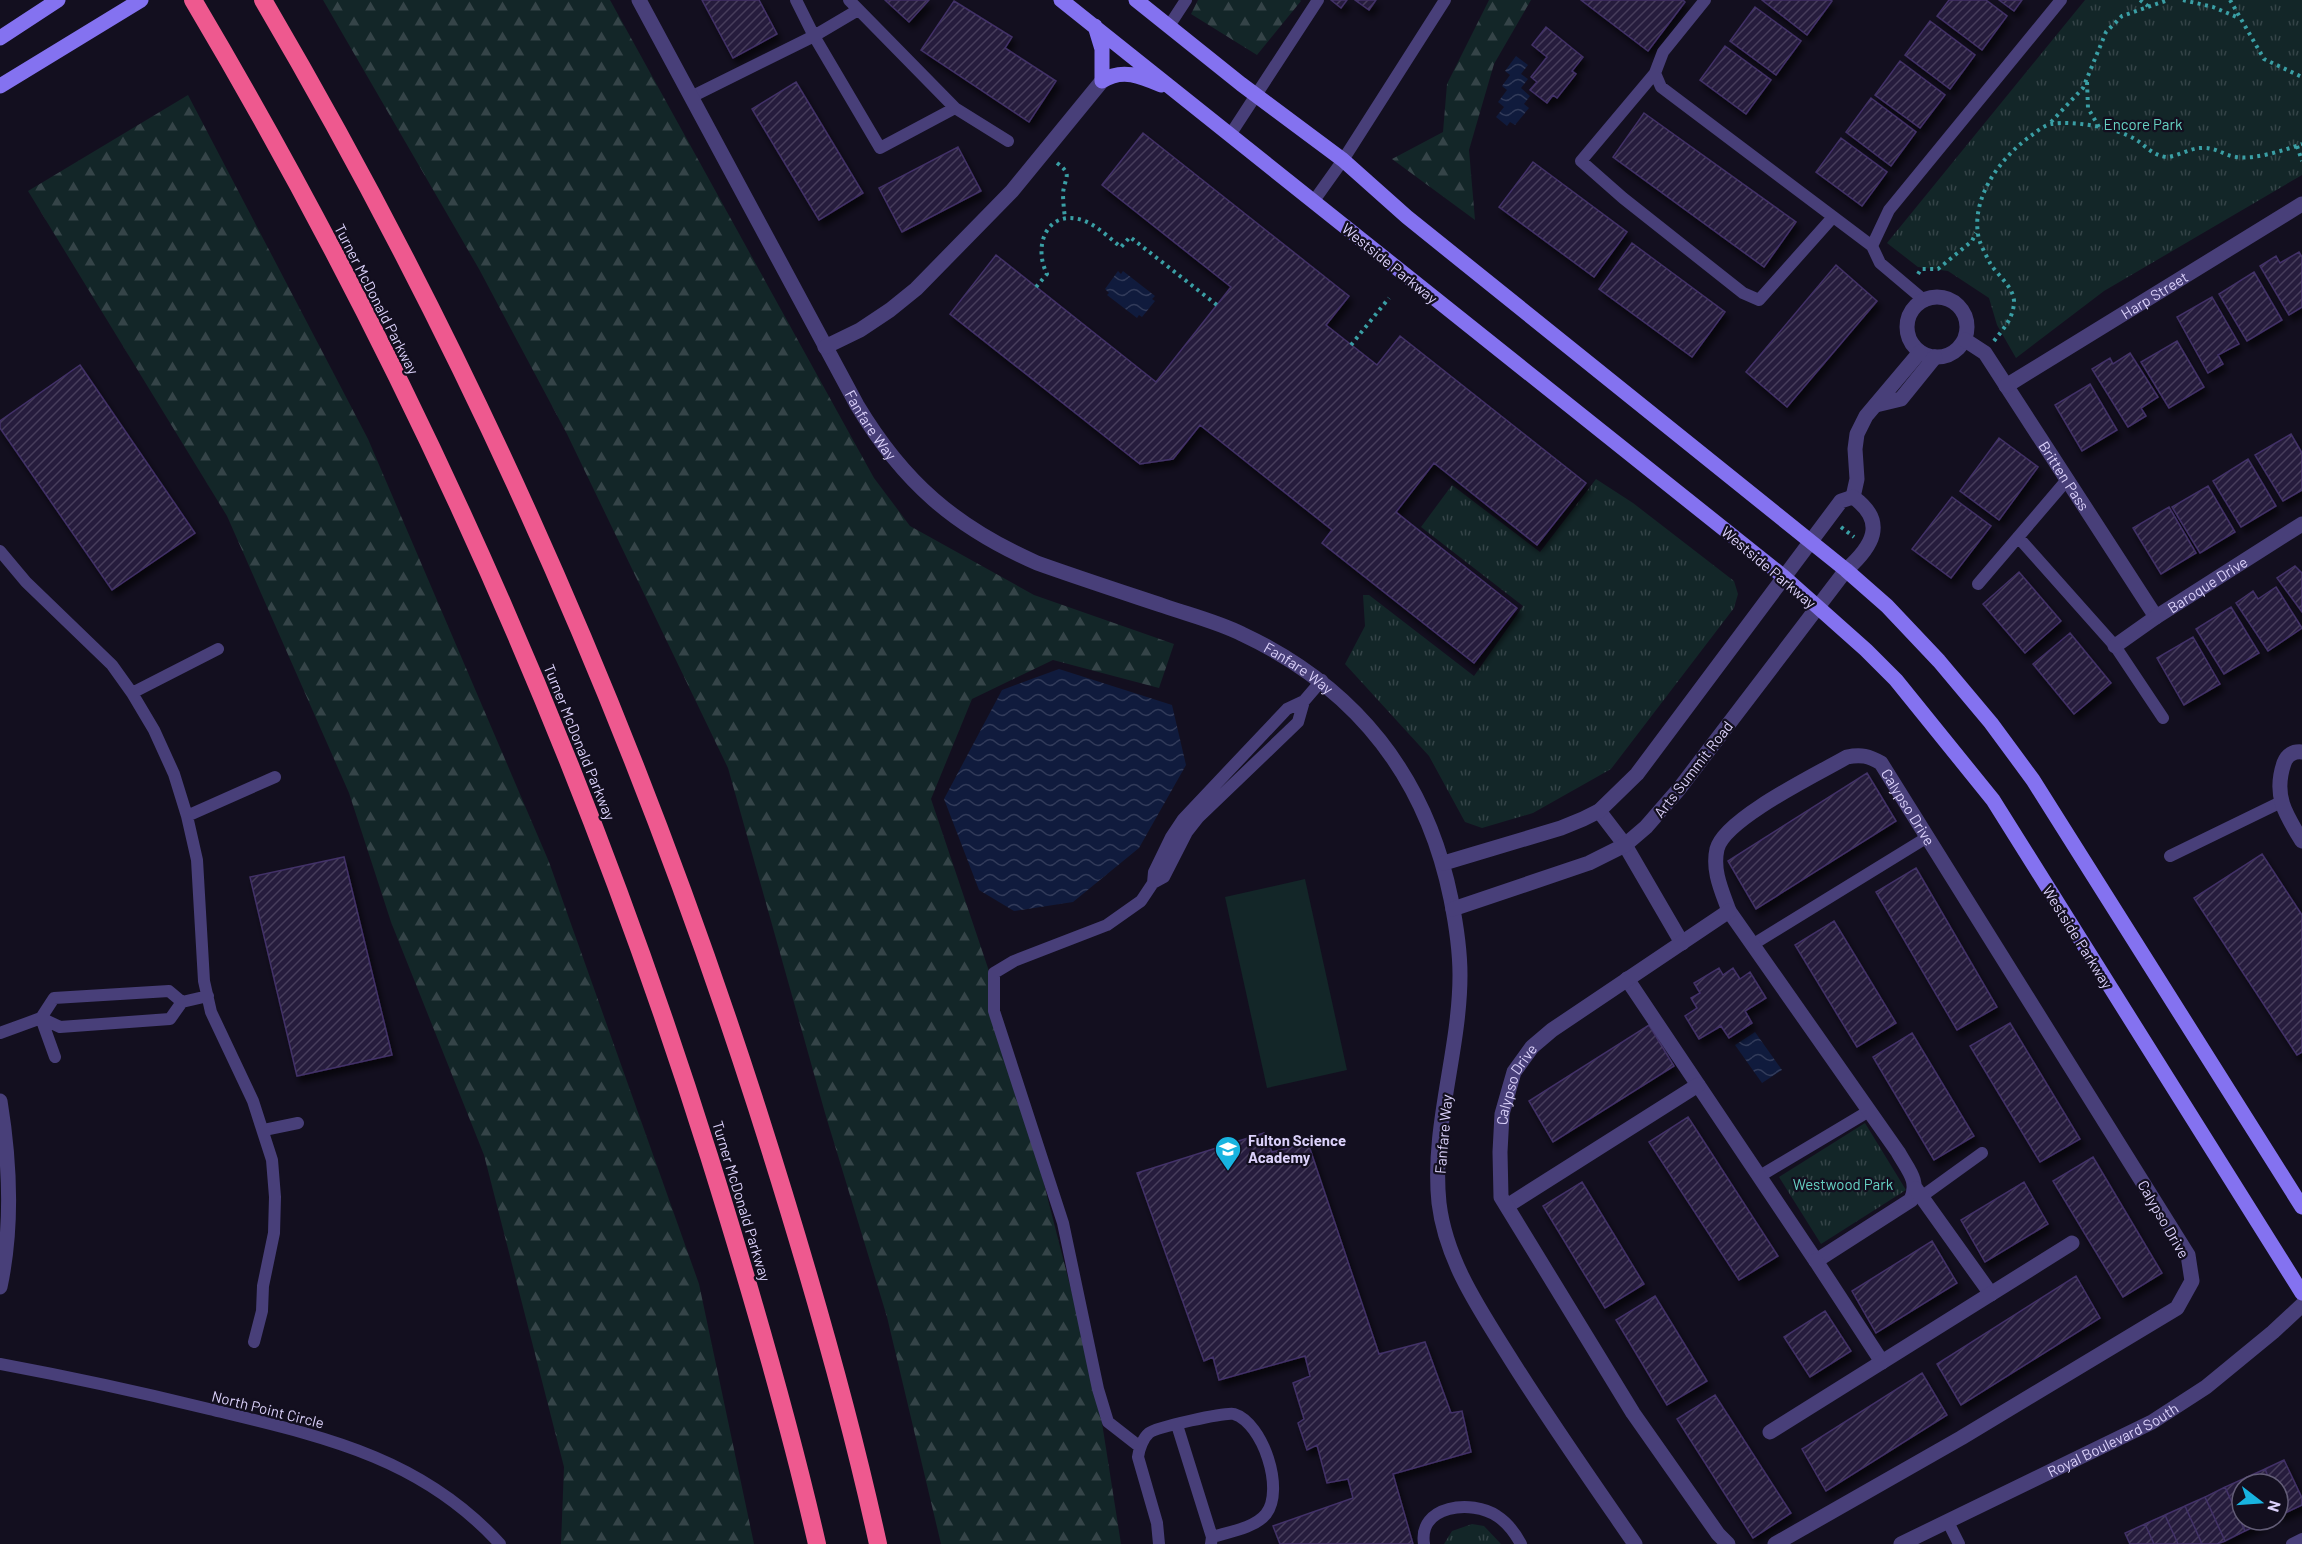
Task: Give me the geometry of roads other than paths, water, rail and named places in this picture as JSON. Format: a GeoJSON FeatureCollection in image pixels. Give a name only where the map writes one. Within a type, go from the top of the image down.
{"type":"FeatureCollection","features":[{"type":"Feature","properties":{"kind":"highway","name":"Turner McDonald Parkway"},"geometry":{"type":"LineString","coordinates":[[193,0],[276,144],[380,342],[478,547],[562,744],[650,976],[687,1087],[757,1307],[817,1544]]}},
{"type":"Feature","properties":{"kind":"highway"},"geometry":{"type":"LineString","coordinates":[[263,0],[434,316],[532,521],[579,626],[624,737],[706,955],[779,1177],[844,1402],[878,1544]]}},
{"type":"Feature","properties":{"kind":"main road"},"geometry":{"type":"LineString","coordinates":[[0,86],[141,0]]}},
{"type":"Feature","properties":{"kind":"main road","name":"Westside Parkway"},"geometry":{"type":"LineString","coordinates":[[1062,0],[1784,577],[1896,680],[1993,800],[2302,1293]]}},
{"type":"Feature","properties":{"kind":"main road"},"geometry":{"type":"LineString","coordinates":[[1136,0],[1343,160],[1416,224],[1811,540],[1914,634],[2011,749],[2056,815],[2302,1207]]}},
{"type":"Feature","properties":{"kind":"main road"},"geometry":{"type":"LineString","coordinates":[[0,38],[55,1]]}},
{"type":"Feature","properties":{"kind":"main road"},"geometry":{"type":"LineString","coordinates":[[1095,26],[1102,50],[1102,81]]}},
{"type":"Feature","properties":{"kind":"main road"},"geometry":{"type":"LineString","coordinates":[[1102,81],[1112,75],[1124,73],[1158,83],[1180,94]]}},
{"type":"Feature","properties":{"kind":"main road"},"geometry":{"type":"LineString","coordinates":[[2285,1179],[2302,1193]]}},
{"type":"Feature","properties":{"kind":"street","name":"Fanfare Way"},"geometry":{"type":"LineString","coordinates":[[639,0],[825,347],[876,436],[898,465],[923,491],[981,536],[1037,563],[1239,632],[1297,663],[1322,681],[1357,713],[1399,766],[1426,816],[1444,863],[1459,941],[1458,1013],[1439,1147],[1439,1204],[1449,1246],[1472,1296],[1539,1404],[1635,1544]]}},
{"type":"Feature","properties":{"kind":"street"},"geometry":{"type":"LineString","coordinates":[[825,347],[860,330],[916,289],[1012,191],[1102,81]]}},
{"type":"Feature","properties":{"kind":"street","name":"Harp Street"},"geometry":{"type":"LineString","coordinates":[[2006,386],[2302,204]]}},
{"type":"Feature","properties":{"kind":"street"},"geometry":{"type":"LineString","coordinates":[[1938,297],[1948,299],[1963,312],[1967,321],[1965,340],[1951,354],[1928,354],[1910,339],[1907,330],[1913,310],[1925,301],[1938,297]]}},
{"type":"Feature","properties":{"kind":"street","name":"Britten Pass"},"geometry":{"type":"LineString","coordinates":[[1965,340],[1985,353],[2156,617]]}},
{"type":"Feature","properties":{"kind":"street"},"geometry":{"type":"LineString","coordinates":[[1444,863],[1561,828],[1599,811],[1637,774],[1841,501],[1853,497],[1857,479],[1855,449],[1857,434],[1866,416],[1928,354]]}},
{"type":"Feature","properties":{"kind":"street","name":"Arts Summit Road"},"geometry":{"type":"LineString","coordinates":[[1453,909],[1589,862],[1625,845],[1663,809],[1846,570],[1863,554],[1872,538],[1872,519],[1866,506],[1853,497]]}},
{"type":"Feature","properties":{"kind":"street","name":"Baroque Drive"},"geometry":{"type":"LineString","coordinates":[[2115,646],[2156,617],[2302,524]]}},
{"type":"Feature","properties":{"kind":"street"},"geometry":{"type":"LineString","coordinates":[[2302,752],[2295,752],[2286,757],[2279,778],[2281,802],[2286,816],[2302,841]]}},
{"type":"Feature","properties":{"kind":"street","name":"Calypso Drive"},"geometry":{"type":"LineString","coordinates":[[1728,1544],[1718,1534],[1634,1413],[1501,1197],[1502,1114],[1514,1072],[1532,1047],[1552,1030],[1729,911],[1715,868],[1717,847],[1734,824],[1847,757],[1858,754],[1881,763],[2188,1254],[2192,1281],[2177,1308],[1961,1438],[1774,1544]]}},
{"type":"Feature","properties":{"kind":"street"},"geometry":{"type":"LineString","coordinates":[[1599,811],[1625,845],[1682,943]]}},
{"type":"Feature","properties":{"kind":"street"},"geometry":{"type":"LineString","coordinates":[[1729,911],[1898,1152],[1919,1193],[1991,1294]]}},
{"type":"Feature","properties":{"kind":"street"},"geometry":{"type":"LineString","coordinates":[[1627,979],[1882,1362]]}},
{"type":"Feature","properties":{"kind":"street"},"geometry":{"type":"LineString","coordinates":[[1507,1206],[1698,1085]]}},
{"type":"Feature","properties":{"kind":"street"},"geometry":{"type":"LineString","coordinates":[[0,1101],[9,1179],[8,1227],[0,1287]]}},
{"type":"Feature","properties":{"kind":"street"},"geometry":{"type":"LineString","coordinates":[[1816,1261],[1919,1193]]}},
{"type":"Feature","properties":{"kind":"street"},"geometry":{"type":"LineString","coordinates":[[1770,1432],[2072,1243]]}},
{"type":"Feature","properties":{"kind":"street","name":"Royal Boulevard South"},"geometry":{"type":"LineString","coordinates":[[1901,1544],[2121,1438],[2184,1403],[2228,1370],[2302,1305]]}},
{"type":"Feature","properties":{"kind":"lane"},"geometry":{"type":"LineString","coordinates":[[796,0],[814,36],[880,148],[955,108]]}},
{"type":"Feature","properties":{"kind":"lane"},"geometry":{"type":"LineString","coordinates":[[1168,26],[1186,0]]}},
{"type":"Feature","properties":{"kind":"lane"},"geometry":{"type":"LineString","coordinates":[[1230,135],[1318,0]]}},
{"type":"Feature","properties":{"kind":"lane"},"geometry":{"type":"LineString","coordinates":[[1313,202],[1343,160],[1445,0]]}},
{"type":"Feature","properties":{"kind":"lane"},"geometry":{"type":"LineString","coordinates":[[1705,0],[1663,52],[1654,73],[1581,161],[1623,198],[1743,293],[1759,300],[1833,217]]}},
{"type":"Feature","properties":{"kind":"lane"},"geometry":{"type":"LineString","coordinates":[[1872,246],[1889,210],[2061,0]]}},
{"type":"Feature","properties":{"kind":"lane"},"geometry":{"type":"LineString","coordinates":[[691,97],[814,36],[853,5],[955,108],[1008,141]]}},
{"type":"Feature","properties":{"kind":"lane"},"geometry":{"type":"LineString","coordinates":[[1654,73],[1661,87],[1872,246],[1880,263],[1925,301]]}},
{"type":"Feature","properties":{"kind":"lane"},"geometry":{"type":"LineString","coordinates":[[1978,584],[2066,481]]}},
{"type":"Feature","properties":{"kind":"lane"},"geometry":{"type":"LineString","coordinates":[[2018,537],[2115,646],[2163,718]]}},
{"type":"Feature","properties":{"kind":"lane"},"geometry":{"type":"LineString","coordinates":[[1,555],[112,665],[154,730],[174,774],[197,860],[204,981],[211,1012],[253,1101],[272,1160],[275,1197],[274,1233],[263,1286],[262,1311],[254,1341]]}},
{"type":"Feature","properties":{"kind":"lane"},"geometry":{"type":"LineString","coordinates":[[132,693],[218,649]]}},
{"type":"Feature","properties":{"kind":"lane"},"geometry":{"type":"LineString","coordinates":[[1140,1447],[1108,1422],[1098,1389],[1063,1223],[994,1011],[994,973],[1014,961],[1107,925],[1141,901],[1153,883],[1154,872],[1183,819],[1287,710],[1304,701],[1322,681]]}},
{"type":"Feature","properties":{"kind":"lane"},"geometry":{"type":"LineString","coordinates":[[187,816],[275,777]]}},
{"type":"Feature","properties":{"kind":"lane"},"geometry":{"type":"LineString","coordinates":[[2170,856],[2281,802]]}},
{"type":"Feature","properties":{"kind":"lane"},"geometry":{"type":"LineString","coordinates":[[1752,945],[1926,838]]}},
{"type":"Feature","properties":{"kind":"lane"},"geometry":{"type":"LineString","coordinates":[[0,1033],[41,1018],[54,998],[169,991],[182,1002]]}},
{"type":"Feature","properties":{"kind":"lane"},"geometry":{"type":"LineString","coordinates":[[41,1018],[60,1027],[170,1019],[182,1002],[208,996]]}},
{"type":"Feature","properties":{"kind":"lane"},"geometry":{"type":"LineString","coordinates":[[41,1018],[55,1057]]}},
{"type":"Feature","properties":{"kind":"lane"},"geometry":{"type":"LineString","coordinates":[[1760,1176],[1869,1111]]}},
{"type":"Feature","properties":{"kind":"lane"},"geometry":{"type":"LineString","coordinates":[[264,1130],[298,1124]]}},
{"type":"Feature","properties":{"kind":"lane"},"geometry":{"type":"LineString","coordinates":[[1919,1193],[1983,1153]]}},
{"type":"Feature","properties":{"kind":"lane","name":"North Point Circle"},"geometry":{"type":"LineString","coordinates":[[0,1364],[145,1394],[351,1446],[390,1462],[447,1496],[500,1544]]}},
{"type":"Feature","properties":{"kind":"lane"},"geometry":{"type":"LineString","coordinates":[[1159,1544],[1156,1524],[1137,1457],[1149,1433],[1177,1425],[1221,1413],[1232,1414],[1248,1421],[1256,1431],[1271,1473],[1274,1498],[1267,1512],[1250,1525],[1212,1541],[1177,1425]]}},
{"type":"Feature","properties":{"kind":"lane"},"geometry":{"type":"LineString","coordinates":[[1424,1544],[1423,1534],[1429,1520],[1442,1512],[1461,1507],[1483,1510],[1496,1515],[1513,1531],[1521,1544]]}},
{"type":"Feature","properties":{"kind":"lane"},"geometry":{"type":"LineString","coordinates":[[1948,1522],[1959,1544]]}},
{"type":"Feature","properties":{"kind":"lane"},"geometry":{"type":"LineString","coordinates":[[2292,1544],[2302,1539]]}},
{"type":"Feature","properties":{"kind":"water"},"geometry":{"type":"Polygon","coordinates":[[[1516,56],[1528,65],[1521,74],[1528,79],[1521,88],[1530,96],[1524,104],[1529,108],[1515,125],[1510,122],[1507,126],[1496,117],[1504,107],[1498,102],[1507,90],[1502,86],[1510,75],[1505,71],[1516,56]]]}},
{"type":"Feature","properties":{"kind":"water"},"geometry":{"type":"Polygon","coordinates":[[[1118,271],[1121,274],[1123,271],[1155,296],[1152,299],[1155,301],[1142,317],[1139,315],[1137,318],[1107,295],[1109,293],[1105,289],[1118,271]]]}},
{"type":"Feature","properties":{"kind":"water"},"geometry":{"type":"Polygon","coordinates":[[[1059,669],[1172,705],[1186,765],[1139,848],[1073,902],[1014,911],[979,890],[944,799],[1002,690],[1059,669]]]}},
{"type":"Feature","properties":{"kind":"water"},"geometry":{"type":"Polygon","coordinates":[[[1755,1032],[1782,1070],[1762,1083],[1735,1045],[1755,1032]]]}},
{"type":"Feature","properties":{"kind":"place","name":"Fulton Science Academy"},"geometry":{"type":"Point","coordinates":[1228,1172]}},
{"type":"Feature","properties":{"kind":"park label","name":"Encore Park"},"geometry":{"type":"Point","coordinates":[2143,124]}},
{"type":"Feature","properties":{"kind":"park label","name":"Westwood Park"},"geometry":{"type":"Point","coordinates":[1843,1184]}}]}
